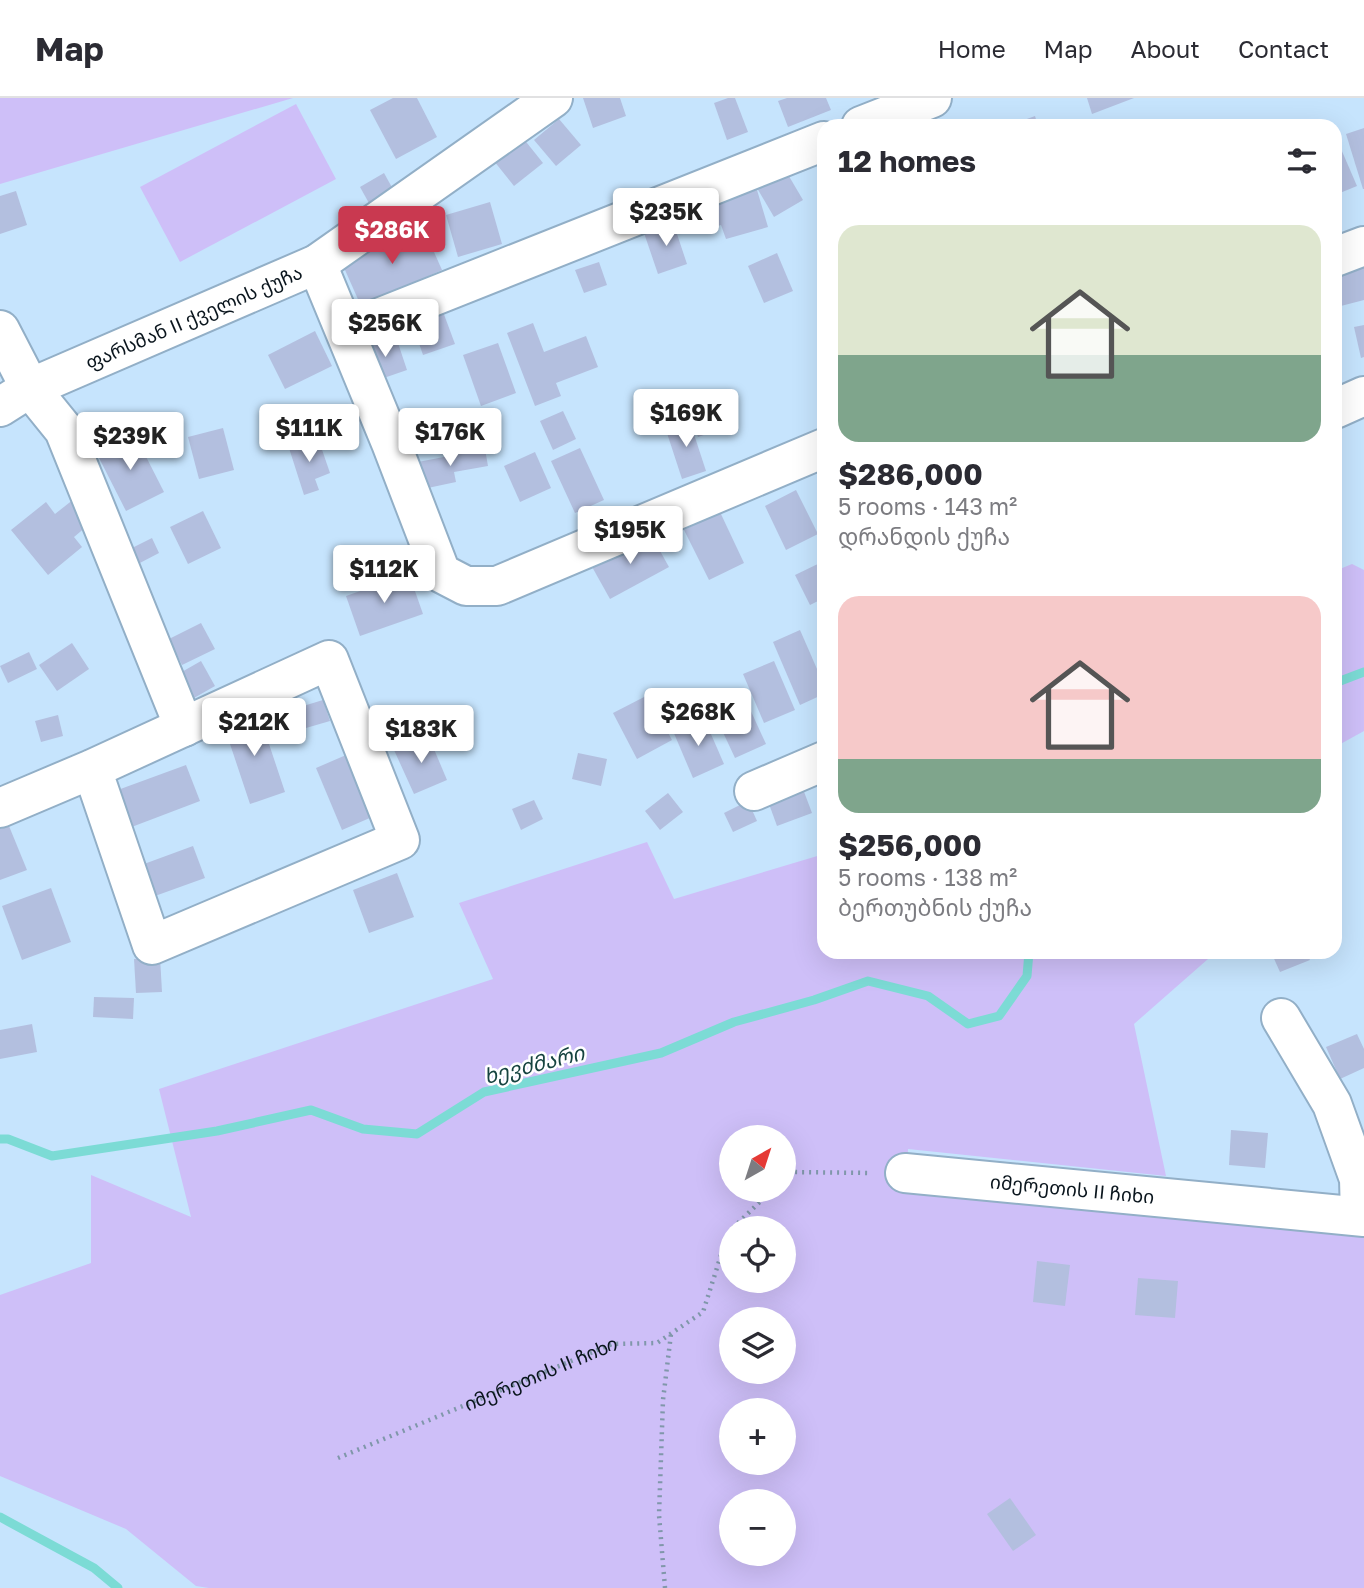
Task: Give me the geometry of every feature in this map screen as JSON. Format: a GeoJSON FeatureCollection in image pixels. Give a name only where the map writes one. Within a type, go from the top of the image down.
{"type":"FeatureCollection","features":[{"type":"Feature","properties":{"kind":"street","name":"ფარსმან II ქველის ქუჩა"},"geometry":{"type":"LineString","coordinates":[[15,398],[317,264],[552,98]]}},
{"type":"Feature","properties":{"kind":"street"},"geometry":{"type":"LineString","coordinates":[[880,119],[932,98]]}},
{"type":"Feature","properties":{"kind":"street"},"geometry":{"type":"LineString","coordinates":[[346,331],[817,144]]}},
{"type":"Feature","properties":{"kind":"street"},"geometry":{"type":"LineString","coordinates":[[1342,254],[1364,246]]}},
{"type":"Feature","properties":{"kind":"street"},"geometry":{"type":"LineString","coordinates":[[317,264],[441,573],[466,586],[497,586],[817,451]]}},
{"type":"Feature","properties":{"kind":"street"},"geometry":{"type":"LineString","coordinates":[[0,330],[15,398],[64,430],[184,727]]}},
{"type":"Feature","properties":{"kind":"street"},"geometry":{"type":"LineString","coordinates":[[1342,406],[1364,396]]}},
{"type":"Feature","properties":{"kind":"street"},"geometry":{"type":"LineString","coordinates":[[0,808],[92,769],[329,660],[400,840],[152,945],[92,769]]}},
{"type":"Feature","properties":{"kind":"street"},"geometry":{"type":"LineString","coordinates":[[754,791],[817,764]]}},
{"type":"Feature","properties":{"kind":"street"},"geometry":{"type":"LineString","coordinates":[[1281,1018],[1332,1104],[1359,1180],[1362,1216]]}},
{"type":"Feature","properties":{"kind":"street","name":"იმერეთის II ჩიხი"},"geometry":{"type":"LineString","coordinates":[[905,1173],[1362,1216]]}},
{"type":"Feature","properties":{"kind":"path"},"geometry":{"type":"LineString","coordinates":[[796,1172],[905,1173]]}},
{"type":"Feature","properties":{"kind":"path","name":"იმერეთის II ჩიხი"},"geometry":{"type":"LineString","coordinates":[[745,1216],[760,1202]]}},
{"type":"Feature","properties":{"kind":"path","name":"იმერეთის II ჩიხი"},"geometry":{"type":"LineString","coordinates":[[338,1458],[612,1344],[657,1343],[703,1311],[719,1261]]}},
{"type":"Feature","properties":{"kind":"path"},"geometry":{"type":"LineString","coordinates":[[665,1588],[659,1515],[663,1400],[671,1334]]}},
{"type":"Feature","properties":{"kind":"shaded area"},"geometry":{"type":"Polygon","coordinates":[[[0,98],[293,98],[0,184],[0,98]]]}},
{"type":"Feature","properties":{"kind":"shaded area"},"geometry":{"type":"Polygon","coordinates":[[[296,104],[336,179],[180,262],[140,187],[296,104]]]}},
{"type":"Feature","properties":{"kind":"shaded area"},"geometry":{"type":"Polygon","coordinates":[[[1352,564],[1364,570],[1364,731],[1342,743],[1342,568],[1352,564]]]}},
{"type":"Feature","properties":{"kind":"shaded area"},"geometry":{"type":"Polygon","coordinates":[[[647,842],[674,899],[817,856],[817,959],[1208,959],[1134,1024],[1166,1176],[908,1149],[907,1190],[1364,1237],[1364,1588],[196,1586],[126,1529],[0,1476],[0,1295],[91,1263],[91,1175],[191,1217],[159,1089],[493,979],[459,903],[647,842]]]}},
{"type":"Feature","properties":{"kind":"building"},"geometry":{"type":"Polygon","coordinates":[[[393,98],[417,98],[437,137],[396,159],[370,110],[393,98]]]}},
{"type":"Feature","properties":{"kind":"building"},"geometry":{"type":"Polygon","coordinates":[[[583,98],[620,98],[626,116],[593,128],[583,98]]]}},
{"type":"Feature","properties":{"kind":"building"},"geometry":{"type":"Polygon","coordinates":[[[735,98],[748,132],[727,140],[714,103],[735,98]]]}},
{"type":"Feature","properties":{"kind":"building"},"geometry":{"type":"Polygon","coordinates":[[[787,98],[826,98],[831,110],[788,127],[778,101],[787,98]]]}},
{"type":"Feature","properties":{"kind":"building"},"geometry":{"type":"Polygon","coordinates":[[[1087,98],[1134,98],[1092,114],[1087,98]]]}},
{"type":"Feature","properties":{"kind":"building"},"geometry":{"type":"Polygon","coordinates":[[[559,119],[581,145],[556,166],[534,140],[559,119]]]}},
{"type":"Feature","properties":{"kind":"building"},"geometry":{"type":"Polygon","coordinates":[[[1364,128],[1364,189],[1363,189],[1346,134],[1364,128]]]}},
{"type":"Feature","properties":{"kind":"building"},"geometry":{"type":"Polygon","coordinates":[[[523,138],[543,163],[514,186],[494,161],[523,138]]]}},
{"type":"Feature","properties":{"kind":"building"},"geometry":{"type":"Polygon","coordinates":[[[1342,151],[1357,186],[1342,192],[1342,151]]]}},
{"type":"Feature","properties":{"kind":"building"},"geometry":{"type":"Polygon","coordinates":[[[783,166],[803,200],[774,217],[754,183],[783,166]]]}},
{"type":"Feature","properties":{"kind":"building"},"geometry":{"type":"Polygon","coordinates":[[[384,173],[394,191],[370,205],[360,187],[384,173]]]}},
{"type":"Feature","properties":{"kind":"building"},"geometry":{"type":"Polygon","coordinates":[[[757,190],[768,227],[726,239],[721,225],[708,229],[701,207],[757,190]]]}},
{"type":"Feature","properties":{"kind":"building"},"geometry":{"type":"Polygon","coordinates":[[[16,191],[27,225],[0,234],[0,196],[16,191]]]}},
{"type":"Feature","properties":{"kind":"building"},"geometry":{"type":"Polygon","coordinates":[[[490,202],[502,244],[458,257],[446,215],[490,202]]]}},
{"type":"Feature","properties":{"kind":"building"},"geometry":{"type":"Polygon","coordinates":[[[673,222],[687,264],[658,274],[644,233],[673,222]]]}},
{"type":"Feature","properties":{"kind":"building"},"geometry":{"type":"Polygon","coordinates":[[[422,225],[442,270],[361,306],[341,261],[422,225]]]}},
{"type":"Feature","properties":{"kind":"building"},"geometry":{"type":"Polygon","coordinates":[[[777,253],[793,291],[764,303],[748,266],[777,253]]]}},
{"type":"Feature","properties":{"kind":"building"},"geometry":{"type":"Polygon","coordinates":[[[1364,261],[1364,300],[1342,306],[1342,266],[1364,261]]]}},
{"type":"Feature","properties":{"kind":"building"},"geometry":{"type":"Polygon","coordinates":[[[599,262],[607,285],[584,293],[575,270],[599,262]]]}},
{"type":"Feature","properties":{"kind":"building"},"geometry":{"type":"Polygon","coordinates":[[[442,309],[455,344],[423,355],[411,320],[442,309]]]}},
{"type":"Feature","properties":{"kind":"building"},"geometry":{"type":"Polygon","coordinates":[[[533,323],[544,352],[586,336],[598,367],[556,383],[561,396],[535,406],[507,333],[533,323]]]}},
{"type":"Feature","properties":{"kind":"building"},"geometry":{"type":"Polygon","coordinates":[[[1364,325],[1364,357],[1361,358],[1354,327],[1364,325]]]}},
{"type":"Feature","properties":{"kind":"building"},"geometry":{"type":"Polygon","coordinates":[[[315,331],[332,366],[285,389],[268,355],[315,331]]]}},
{"type":"Feature","properties":{"kind":"building"},"geometry":{"type":"Polygon","coordinates":[[[396,337],[407,370],[375,381],[363,349],[396,337]]]}},
{"type":"Feature","properties":{"kind":"building"},"geometry":{"type":"Polygon","coordinates":[[[498,343],[516,393],[481,406],[463,355],[498,343]]]}},
{"type":"Feature","properties":{"kind":"building"},"geometry":{"type":"Polygon","coordinates":[[[711,401],[721,429],[698,437],[688,408],[711,401]]]}},
{"type":"Feature","properties":{"kind":"building"},"geometry":{"type":"Polygon","coordinates":[[[563,411],[576,439],[553,450],[540,421],[563,411]]]}},
{"type":"Feature","properties":{"kind":"building"},"geometry":{"type":"Polygon","coordinates":[[[689,419],[706,471],[682,479],[665,427],[689,419]]]}},
{"type":"Feature","properties":{"kind":"building"},"geometry":{"type":"Polygon","coordinates":[[[223,428],[234,470],[199,479],[188,437],[223,428]]]}},
{"type":"Feature","properties":{"kind":"building"},"geometry":{"type":"Polygon","coordinates":[[[134,433],[164,492],[126,511],[96,452],[134,433]]]}},
{"type":"Feature","properties":{"kind":"building"},"geometry":{"type":"Polygon","coordinates":[[[318,438],[330,473],[315,479],[319,490],[304,495],[289,448],[318,438]]]}},
{"type":"Feature","properties":{"kind":"building"},"geometry":{"type":"Polygon","coordinates":[[[580,448],[604,500],[575,513],[551,461],[580,448]]]}},
{"type":"Feature","properties":{"kind":"building"},"geometry":{"type":"Polygon","coordinates":[[[485,449],[488,466],[454,472],[456,482],[423,489],[418,462],[485,449]]]}},
{"type":"Feature","properties":{"kind":"building"},"geometry":{"type":"Polygon","coordinates":[[[535,452],[551,488],[520,502],[504,466],[535,452]]]}},
{"type":"Feature","properties":{"kind":"building"},"geometry":{"type":"Polygon","coordinates":[[[796,490],[817,534],[786,550],[765,506],[796,490]]]}},
{"type":"Feature","properties":{"kind":"building"},"geometry":{"type":"Polygon","coordinates":[[[74,499],[93,521],[74,537],[82,547],[48,575],[11,530],[46,502],[55,514],[74,499]]]}},
{"type":"Feature","properties":{"kind":"building"},"geometry":{"type":"Polygon","coordinates":[[[203,511],[221,548],[188,564],[170,527],[203,511]]]}},
{"type":"Feature","properties":{"kind":"building"},"geometry":{"type":"Polygon","coordinates":[[[720,512],[744,563],[709,580],[684,530],[720,512]]]}},
{"type":"Feature","properties":{"kind":"building"},"geometry":{"type":"Polygon","coordinates":[[[650,533],[669,567],[610,599],[591,565],[650,533]]]}},
{"type":"Feature","properties":{"kind":"building"},"geometry":{"type":"Polygon","coordinates":[[[152,538],[159,553],[136,565],[128,550],[152,538]]]}},
{"type":"Feature","properties":{"kind":"building"},"geometry":{"type":"Polygon","coordinates":[[[817,564],[817,602],[810,605],[795,575],[817,564]]]}},
{"type":"Feature","properties":{"kind":"building"},"geometry":{"type":"Polygon","coordinates":[[[409,574],[423,614],[360,636],[346,596],[409,574]]]}},
{"type":"Feature","properties":{"kind":"building"},"geometry":{"type":"Polygon","coordinates":[[[201,623],[215,649],[182,665],[169,639],[201,623]]]}},
{"type":"Feature","properties":{"kind":"building"},"geometry":{"type":"Polygon","coordinates":[[[800,630],[817,669],[817,697],[800,705],[773,642],[800,630]]]}},
{"type":"Feature","properties":{"kind":"building"},"geometry":{"type":"Polygon","coordinates":[[[72,643],[89,669],[57,691],[39,665],[72,643]]]}},
{"type":"Feature","properties":{"kind":"building"},"geometry":{"type":"Polygon","coordinates":[[[29,652],[37,669],[8,683],[0,666],[29,652]]]}},
{"type":"Feature","properties":{"kind":"building"},"geometry":{"type":"Polygon","coordinates":[[[201,661],[215,686],[187,702],[173,677],[201,661]]]}},
{"type":"Feature","properties":{"kind":"building"},"geometry":{"type":"Polygon","coordinates":[[[774,661],[795,710],[764,723],[743,674],[774,661]]]}},
{"type":"Feature","properties":{"kind":"building"},"geometry":{"type":"Polygon","coordinates":[[[648,695],[672,740],[637,759],[613,713],[648,695]]]}},
{"type":"Feature","properties":{"kind":"building"},"geometry":{"type":"Polygon","coordinates":[[[744,696],[766,744],[735,758],[713,711],[744,696]]]}},
{"type":"Feature","properties":{"kind":"building"},"geometry":{"type":"Polygon","coordinates":[[[323,700],[330,721],[306,728],[300,707],[323,700]]]}},
{"type":"Feature","properties":{"kind":"building"},"geometry":{"type":"Polygon","coordinates":[[[258,711],[285,792],[250,804],[223,723],[258,711]]]}},
{"type":"Feature","properties":{"kind":"building"},"geometry":{"type":"Polygon","coordinates":[[[58,715],[63,736],[41,742],[35,721],[58,715]]]}},
{"type":"Feature","properties":{"kind":"building"},"geometry":{"type":"Polygon","coordinates":[[[704,718],[724,764],[693,778],[673,731],[704,718]]]}},
{"type":"Feature","properties":{"kind":"building"},"geometry":{"type":"Polygon","coordinates":[[[428,735],[447,780],[414,794],[394,750],[428,735]]]}},
{"type":"Feature","properties":{"kind":"building"},"geometry":{"type":"Polygon","coordinates":[[[353,752],[379,814],[342,830],[316,768],[353,752]]]}},
{"type":"Feature","properties":{"kind":"building"},"geometry":{"type":"Polygon","coordinates":[[[578,753],[607,759],[601,786],[572,779],[578,753]]]}},
{"type":"Feature","properties":{"kind":"building"},"geometry":{"type":"Polygon","coordinates":[[[186,765],[200,801],[129,828],[115,791],[186,765]]]}},
{"type":"Feature","properties":{"kind":"building"},"geometry":{"type":"Polygon","coordinates":[[[800,781],[812,813],[777,826],[765,793],[800,781]]]}},
{"type":"Feature","properties":{"kind":"building"},"geometry":{"type":"Polygon","coordinates":[[[668,793],[683,812],[660,830],[645,811],[668,793]]]}},
{"type":"Feature","properties":{"kind":"building"},"geometry":{"type":"Polygon","coordinates":[[[534,800],[543,819],[521,830],[512,809],[534,800]]]}},
{"type":"Feature","properties":{"kind":"building"},"geometry":{"type":"Polygon","coordinates":[[[748,801],[757,821],[733,832],[724,813],[748,801]]]}},
{"type":"Feature","properties":{"kind":"building"},"geometry":{"type":"Polygon","coordinates":[[[9,826],[27,870],[0,880],[0,829],[9,826]]]}},
{"type":"Feature","properties":{"kind":"building"},"geometry":{"type":"Polygon","coordinates":[[[193,846],[205,878],[155,896],[144,864],[193,846]]]}},
{"type":"Feature","properties":{"kind":"building"},"geometry":{"type":"Polygon","coordinates":[[[397,873],[414,917],[369,933],[353,890],[397,873]]]}},
{"type":"Feature","properties":{"kind":"building"},"geometry":{"type":"Polygon","coordinates":[[[51,888],[71,942],[22,960],[2,906],[51,888]]]}},
{"type":"Feature","properties":{"kind":"building"},"geometry":{"type":"Polygon","coordinates":[[[160,957],[162,992],[136,993],[134,959],[160,957]]]}},
{"type":"Feature","properties":{"kind":"building"},"geometry":{"type":"Polygon","coordinates":[[[1274,959],[1310,960],[1280,972],[1274,959]]]}},
{"type":"Feature","properties":{"kind":"building"},"geometry":{"type":"Polygon","coordinates":[[[94,997],[134,998],[133,1019],[93,1017],[94,997]]]}},
{"type":"Feature","properties":{"kind":"building"},"geometry":{"type":"Polygon","coordinates":[[[32,1024],[37,1052],[0,1059],[0,1030],[32,1024]]]}},
{"type":"Feature","properties":{"kind":"building"},"geometry":{"type":"Polygon","coordinates":[[[1357,1034],[1364,1049],[1364,1068],[1340,1079],[1326,1047],[1357,1034]]]}},
{"type":"Feature","properties":{"kind":"building"},"geometry":{"type":"Polygon","coordinates":[[[1231,1130],[1268,1133],[1265,1168],[1229,1165],[1231,1130]]]}},
{"type":"Feature","properties":{"kind":"building"},"geometry":{"type":"Polygon","coordinates":[[[1037,1261],[1070,1265],[1065,1306],[1033,1302],[1037,1261]]]}},
{"type":"Feature","properties":{"kind":"building"},"geometry":{"type":"Polygon","coordinates":[[[1138,1278],[1178,1281],[1175,1318],[1135,1315],[1138,1278]]]}},
{"type":"Feature","properties":{"kind":"building"},"geometry":{"type":"Polygon","coordinates":[[[1010,1498],[1036,1535],[1013,1551],[987,1514],[1010,1498]]]}},
{"type":"Feature","properties":{"kind":"waterway","name":"ხევძმარი"},"geometry":{"type":"LineString","coordinates":[[1342,680],[1364,672]]}},
{"type":"Feature","properties":{"kind":"waterway","name":"ხევძმარი"},"geometry":{"type":"LineString","coordinates":[[0,1139],[8,1139],[52,1156],[217,1131],[311,1110],[363,1129],[417,1134],[484,1092],[661,1053],[734,1022],[814,1000],[868,981],[928,996],[968,1024],[999,1016],[1027,976],[1028,959]]}},
{"type":"Feature","properties":{"kind":"waterway"},"geometry":{"type":"LineString","coordinates":[[0,1517],[94,1568],[118,1588]]}}]}
